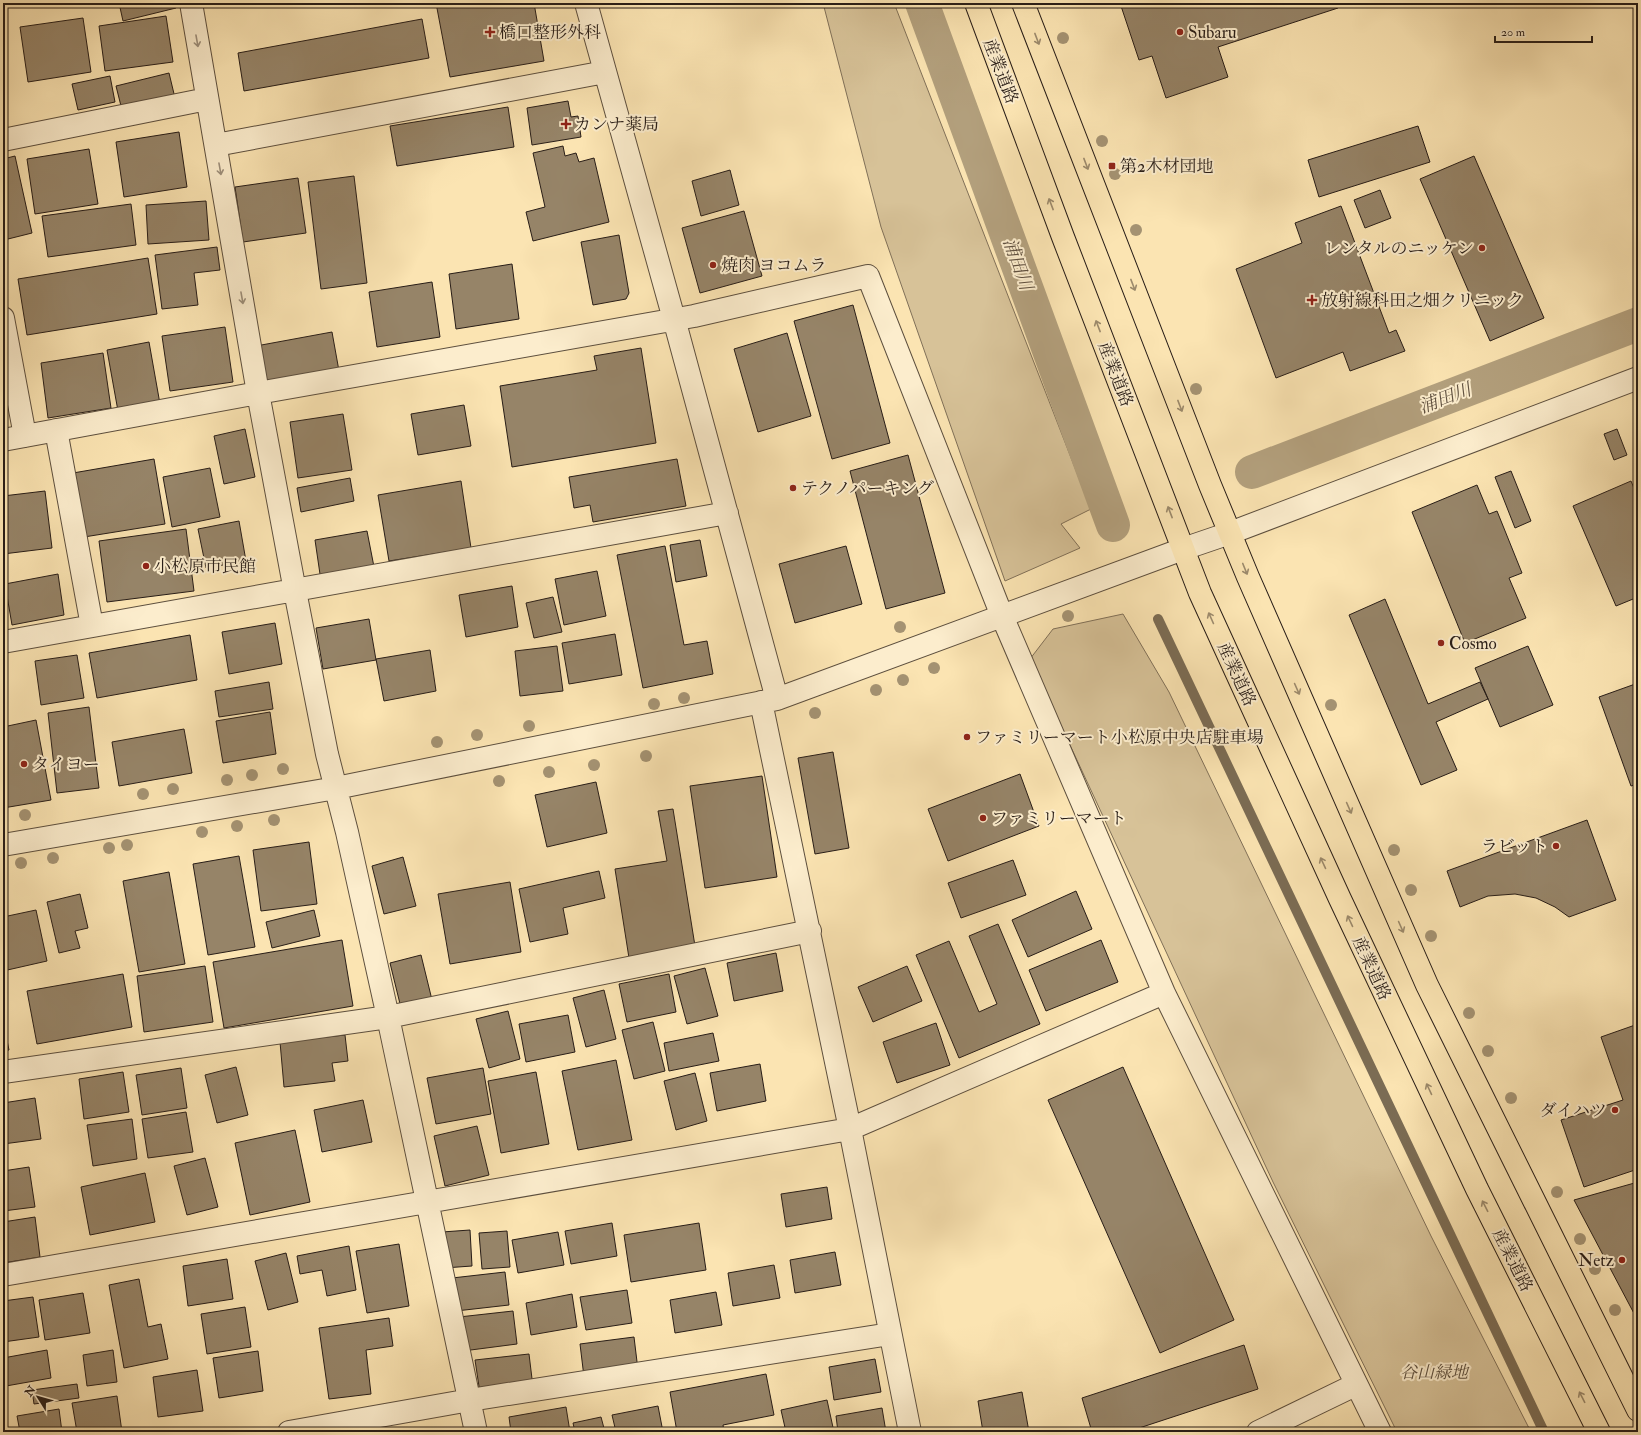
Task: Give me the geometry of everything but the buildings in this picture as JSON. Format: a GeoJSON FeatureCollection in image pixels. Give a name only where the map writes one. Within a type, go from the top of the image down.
{"type":"FeatureCollection","features":[{"type":"Feature","properties":{"kind":"main road","name":"産業道路"},"geometry":{"type":"LineString","coordinates":[[976,3],[1060,230],[1200,594],[1340,899],[1477,1189],[1599,1432]]}},
{"type":"Feature","properties":{"kind":"main road"},"geometry":{"type":"LineString","coordinates":[[1023,3],[1230,533],[1427,986],[1638,1410]]}},
{"type":"Feature","properties":{"kind":"street"},"geometry":{"type":"LineString","coordinates":[[191,3],[294,591],[336,788],[388,1017],[476,1432]]}},
{"type":"Feature","properties":{"kind":"street"},"geometry":{"type":"LineString","coordinates":[[586,3],[727,513],[769,700],[810,931],[910,1432]]}},
{"type":"Feature","properties":{"kind":"street"},"geometry":{"type":"LineString","coordinates":[[216,145],[605,72]]}},
{"type":"Feature","properties":{"kind":"street"},"geometry":{"type":"LineString","coordinates":[[3,140],[207,99]]}},
{"type":"Feature","properties":{"kind":"street"},"geometry":{"type":"LineString","coordinates":[[3,440],[258,392],[674,320],[868,276],[1002,616],[1164,993],[1380,1432]]}},
{"type":"Feature","properties":{"kind":"street"},"geometry":{"type":"LineString","coordinates":[[3,318],[25,436]]}},
{"type":"Feature","properties":{"kind":"street"},"geometry":{"type":"LineString","coordinates":[[3,845],[336,788],[769,700],[1230,533],[1638,378]]}},
{"type":"Feature","properties":{"kind":"street"},"geometry":{"type":"LineString","coordinates":[[56,430],[92,626]]}},
{"type":"Feature","properties":{"kind":"street"},"geometry":{"type":"LineString","coordinates":[[3,642],[727,513]]}},
{"type":"Feature","properties":{"kind":"street"},"geometry":{"type":"LineString","coordinates":[[3,1072],[388,1017],[810,931]]}},
{"type":"Feature","properties":{"kind":"street"},"geometry":{"type":"LineString","coordinates":[[3,1275],[428,1203],[850,1129],[1164,993]]}},
{"type":"Feature","properties":{"kind":"street"},"geometry":{"type":"LineString","coordinates":[[289,1432],[470,1400],[890,1334]]}},
{"type":"Feature","properties":{"kind":"street"},"geometry":{"type":"LineString","coordinates":[[1258,1432],[1356,1385]]}},
{"type":"Feature","properties":{"kind":"green space"},"geometry":{"type":"Polygon","coordinates":[[[823,3],[894,3],[1091,509],[1061,524],[1080,548],[1005,581],[881,227],[823,3]]]}},
{"type":"Feature","properties":{"kind":"green space","name":"谷山緑地"},"geometry":{"type":"Polygon","coordinates":[[[1123,614],[1169,692],[1431,1236],[1531,1432],[1397,1432],[1273,1182],[1030,659],[1053,629],[1123,614]]]}},
{"type":"Feature","properties":{"kind":"waterway","name":"浦田川"},"geometry":{"type":"LineString","coordinates":[[922,3],[1113,525]]}},
{"type":"Feature","properties":{"kind":"waterway","name":"浦田川"},"geometry":{"type":"LineString","coordinates":[[1252,472],[1638,324]]}},
{"type":"Feature","properties":{"kind":"waterway"},"geometry":{"type":"LineString","coordinates":[[1158,619],[1544,1432]]}},
{"type":"Feature","properties":{"kind":"place","name":"橋口整形外科"},"geometry":{"type":"Point","coordinates":[490,32]}},
{"type":"Feature","properties":{"kind":"place","name":"Subaru"},"geometry":{"type":"Point","coordinates":[1180,32]}},
{"type":"Feature","properties":{"kind":"place","name":"カンナ薬局"},"geometry":{"type":"Point","coordinates":[566,124]}},
{"type":"Feature","properties":{"kind":"place","name":"第2木材団地"},"geometry":{"type":"Point","coordinates":[1112,166]}},
{"type":"Feature","properties":{"kind":"place","name":"レンタルのニッケン"},"geometry":{"type":"Point","coordinates":[1482,248]}},
{"type":"Feature","properties":{"kind":"place","name":"焼肉 ヨコムラ"},"geometry":{"type":"Point","coordinates":[713,265]}},
{"type":"Feature","properties":{"kind":"place","name":"放射線科田之畑クリニック"},"geometry":{"type":"Point","coordinates":[1312,300]}},
{"type":"Feature","properties":{"kind":"place","name":"テクノパーキング"},"geometry":{"type":"Point","coordinates":[793,488]}},
{"type":"Feature","properties":{"kind":"place","name":"小松原市民館"},"geometry":{"type":"Point","coordinates":[146,566]}},
{"type":"Feature","properties":{"kind":"place","name":"Cosmo"},"geometry":{"type":"Point","coordinates":[1441,643]}},
{"type":"Feature","properties":{"kind":"place","name":"ファミリーマート小松原中央店駐車場"},"geometry":{"type":"Point","coordinates":[967,737]}},
{"type":"Feature","properties":{"kind":"place","name":"タイヨー"},"geometry":{"type":"Point","coordinates":[24,764]}},
{"type":"Feature","properties":{"kind":"place","name":"ファミリーマート"},"geometry":{"type":"Point","coordinates":[983,818]}},
{"type":"Feature","properties":{"kind":"place","name":"ラビット"},"geometry":{"type":"Point","coordinates":[1556,846]}},
{"type":"Feature","properties":{"kind":"place","name":"ダイハツ"},"geometry":{"type":"Point","coordinates":[1615,1110]}},
{"type":"Feature","properties":{"kind":"place","name":"Netz"},"geometry":{"type":"Point","coordinates":[1622,1260]}}]}
